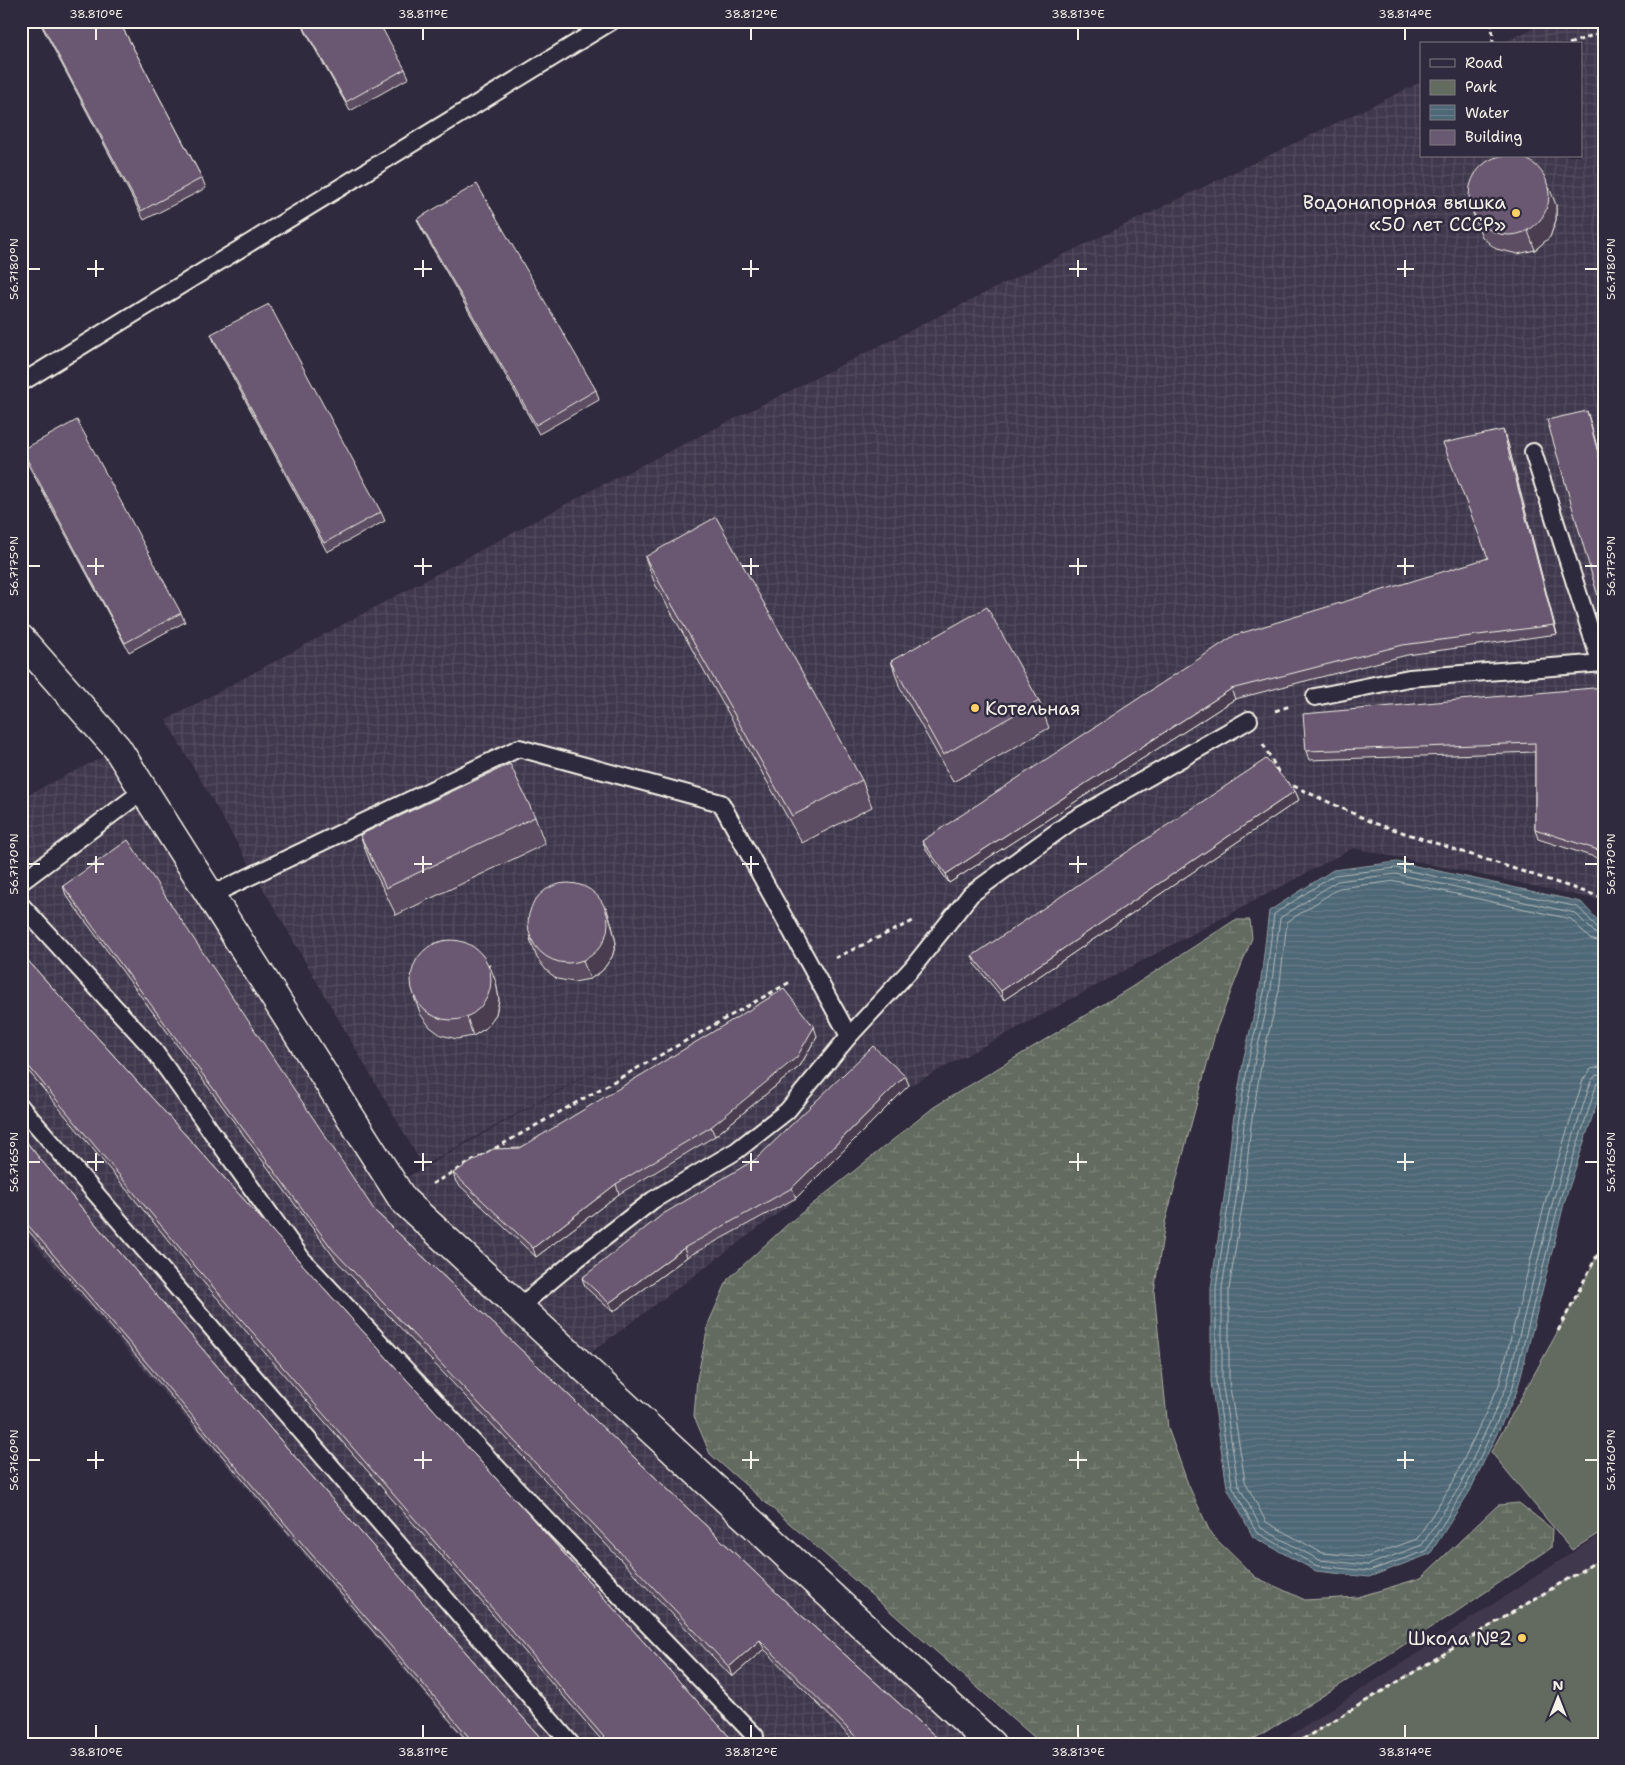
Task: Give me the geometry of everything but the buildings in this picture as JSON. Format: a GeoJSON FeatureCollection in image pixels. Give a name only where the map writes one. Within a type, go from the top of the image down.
{"type":"FeatureCollection","features":[{"type":"Feature","properties":{"kind":"street"},"geometry":{"type":"LineString","coordinates":[[21,638],[118,748],[403,1200],[991,1744]]}},
{"type":"Feature","properties":{"kind":"lane"},"geometry":{"type":"LineString","coordinates":[[21,383],[612,21]]}},
{"type":"Feature","properties":{"kind":"lane"},"geometry":{"type":"LineString","coordinates":[[1315,697],[1409,678],[1602,663],[1533,452]]}},
{"type":"Feature","properties":{"kind":"lane"},"geometry":{"type":"LineString","coordinates":[[518,1308],[653,1200],[736,1151],[787,1111],[849,1036],[913,967],[971,894],[1073,820],[1249,720]]}},
{"type":"Feature","properties":{"kind":"lane"},"geometry":{"type":"LineString","coordinates":[[211,895],[519,748],[721,803],[849,1036]]}},
{"type":"Feature","properties":{"kind":"lane"},"geometry":{"type":"LineString","coordinates":[[21,882],[144,790]]}},
{"type":"Feature","properties":{"kind":"lane"},"geometry":{"type":"LineString","coordinates":[[21,905],[152,1048],[302,1259],[519,1491],[755,1736]]}},
{"type":"Feature","properties":{"kind":"lane"},"geometry":{"type":"LineString","coordinates":[[21,1107],[571,1744]]}},
{"type":"Feature","properties":{"kind":"path"},"geometry":{"type":"LineString","coordinates":[[1492,21],[1493,42]]}},
{"type":"Feature","properties":{"kind":"path"},"geometry":{"type":"LineString","coordinates":[[1574,42],[1604,31]]}},
{"type":"Feature","properties":{"kind":"path"},"geometry":{"type":"LineString","coordinates":[[1315,697],[1249,720],[1284,782],[1374,823],[1604,898]]}},
{"type":"Feature","properties":{"kind":"path"},"geometry":{"type":"LineString","coordinates":[[403,1200],[813,969],[918,919]]}},
{"type":"Feature","properties":{"kind":"path"},"geometry":{"type":"LineString","coordinates":[[1558,1331],[1604,1242]]}},
{"type":"Feature","properties":{"kind":"path"},"geometry":{"type":"LineString","coordinates":[[1295,1744],[1604,1557]]}},
{"type":"Feature","properties":{"kind":"shaded area"},"geometry":{"type":"Polygon","coordinates":[[[1547,21],[1604,21],[1604,901],[1353,848],[911,1085],[797,1199],[577,1363],[985,1744],[468,1744],[21,1228],[21,798],[115,751],[393,1185],[676,1025],[423,1166],[166,720],[594,489],[1021,275],[1420,82],[1420,158],[1582,158],[1582,42],[1505,42],[1547,21]]]}},
{"type":"Feature","properties":{"kind":"shaded area","name":"Школа №2"},"geometry":{"type":"Polygon","coordinates":[[[1604,1532],[1604,1744],[1277,1744],[1604,1532]]]}},
{"type":"Feature","properties":{"kind":"green space"},"geometry":{"type":"Polygon","coordinates":[[[1235,920],[1250,920],[1252,938],[1216,1030],[1165,1223],[1154,1292],[1168,1428],[1188,1484],[1211,1534],[1255,1577],[1305,1600],[1358,1597],[1421,1578],[1498,1505],[1519,1503],[1552,1529],[1551,1548],[1453,1614],[1246,1744],[1042,1744],[710,1454],[694,1416],[697,1379],[709,1322],[728,1279],[789,1223],[934,1107],[1130,988],[1235,920]]]}},
{"type":"Feature","properties":{"kind":"green space"},"geometry":{"type":"Polygon","coordinates":[[[1604,1243],[1604,1530],[1572,1550],[1491,1452],[1604,1243]]]}},
{"type":"Feature","properties":{"kind":"green space","name":"Школа №2"},"geometry":{"type":"Polygon","coordinates":[[[1604,1557],[1604,1744],[1295,1744],[1604,1557]]]}},
{"type":"Feature","properties":{"kind":"water"},"geometry":{"type":"Polygon","coordinates":[[[1397,862],[1581,902],[1604,927],[1604,1075],[1565,1200],[1517,1391],[1470,1491],[1430,1554],[1369,1577],[1316,1571],[1253,1537],[1227,1487],[1211,1382],[1211,1288],[1233,1122],[1244,1057],[1260,988],[1269,911],[1333,870],[1397,862]]]}},
{"type":"Feature","properties":{"kind":"place","name":"Водонапорная вышка «50 лет СССР»"},"geometry":{"type":"Point","coordinates":[1516,213]}},
{"type":"Feature","properties":{"kind":"place","name":"Котельная"},"geometry":{"type":"Point","coordinates":[975,708]}},
{"type":"Feature","properties":{"kind":"place","name":"Школа №2"},"geometry":{"type":"Point","coordinates":[1522,1638]}}]}
